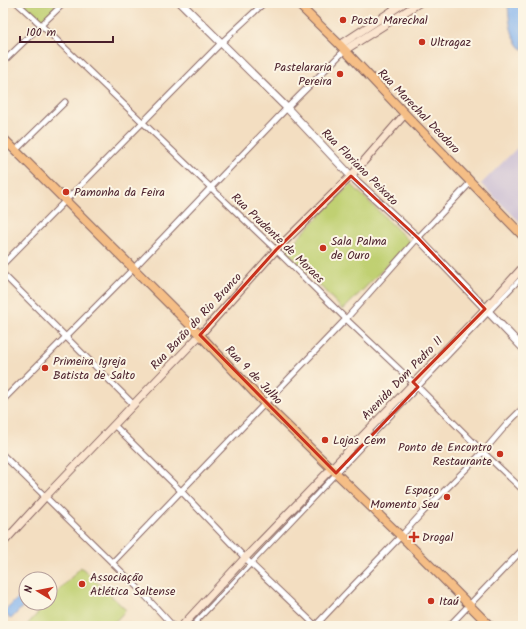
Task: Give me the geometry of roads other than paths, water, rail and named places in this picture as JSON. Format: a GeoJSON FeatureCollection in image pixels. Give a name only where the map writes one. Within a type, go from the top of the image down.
{"type":"FeatureCollection","features":[{"type":"Feature","properties":{"kind":"main road","name":"Rua Marechal Deodoro"},"geometry":{"type":"LineString","coordinates":[[297,3],[342,47],[523,236]]}},
{"type":"Feature","properties":{"kind":"main road"},"geometry":{"type":"LineString","coordinates":[[342,47],[404,3]]}},
{"type":"Feature","properties":{"kind":"main road"},"geometry":{"type":"LineString","coordinates":[[342,47],[419,3]]}},
{"type":"Feature","properties":{"kind":"main road","name":"Rua Barão do Rio Branco"},"geometry":{"type":"LineString","coordinates":[[3,543],[200,335],[276,250],[350,176],[405,114]]}},
{"type":"Feature","properties":{"kind":"main road","name":"Rua 9 de Julho"},"geometry":{"type":"LineString","coordinates":[[3,138],[200,335],[265,404],[401,536],[490,626]]}},
{"type":"Feature","properties":{"kind":"main road","name":"Avenida Dom Pedro II"},"geometry":{"type":"LineString","coordinates":[[182,626],[244,558],[334,470],[487,311],[523,267]]}},
{"type":"Feature","properties":{"kind":"street","name":"Rua Prudente de Moraes"},"geometry":{"type":"LineString","coordinates":[[16,3],[212,188],[346,320],[416,385],[523,490]]}},
{"type":"Feature","properties":{"kind":"street","name":"Rua Floriano Peixoto"},"geometry":{"type":"LineString","coordinates":[[181,3],[287,108],[350,176],[418,238],[523,348]]}},
{"type":"Feature","properties":{"kind":"street"},"geometry":{"type":"LineString","coordinates":[[3,264],[221,43],[264,3]]}},
{"type":"Feature","properties":{"kind":"street"},"geometry":{"type":"LineString","coordinates":[[3,62],[60,4]]}},
{"type":"Feature","properties":{"kind":"street"},"geometry":{"type":"LineString","coordinates":[[3,400],[134,269],[212,188],[342,47]]}},
{"type":"Feature","properties":{"kind":"street"},"geometry":{"type":"LineString","coordinates":[[15,151],[65,102]]}},
{"type":"Feature","properties":{"kind":"street"},"geometry":{"type":"LineString","coordinates":[[113,562],[346,320],[418,238],[470,182]]}},
{"type":"Feature","properties":{"kind":"street"},"geometry":{"type":"LineString","coordinates":[[3,274],[133,404]]}},
{"type":"Feature","properties":{"kind":"street"},"geometry":{"type":"LineString","coordinates":[[487,311],[523,276]]}},
{"type":"Feature","properties":{"kind":"street"},"geometry":{"type":"LineString","coordinates":[[114,425],[181,491],[244,558],[316,626],[350,588],[483,452],[523,408]]}},
{"type":"Feature","properties":{"kind":"street"},"geometry":{"type":"LineString","coordinates":[[3,455],[113,562],[173,626]]}},
{"type":"Feature","properties":{"kind":"street"},"geometry":{"type":"LineString","coordinates":[[192,626],[251,564],[334,470]]}},
{"type":"Feature","properties":{"kind":"street"},"geometry":{"type":"LineString","coordinates":[[449,626],[523,549]]}},
{"type":"Feature","properties":{"kind":"water"},"geometry":{"type":"Polygon","coordinates":[[[508,3],[523,3],[523,50],[515,40],[511,28],[508,3]]]}},
{"type":"Feature","properties":{"kind":"water"},"geometry":{"type":"Polygon","coordinates":[[[18,598],[18,611],[11,619],[4,612],[18,598]]]}},
{"type":"Feature","properties":{"kind":"place","name":"Posto Marechal"},"geometry":{"type":"Point","coordinates":[343,20]}},
{"type":"Feature","properties":{"kind":"place","name":"Ultragaz"},"geometry":{"type":"Point","coordinates":[422,42]}},
{"type":"Feature","properties":{"kind":"place","name":"Pastelararia Pereira"},"geometry":{"type":"Point","coordinates":[340,74]}},
{"type":"Feature","properties":{"kind":"place","name":"Pamonha da Feira"},"geometry":{"type":"Point","coordinates":[66,192]}},
{"type":"Feature","properties":{"kind":"place","name":"Sala Palma de Ouro"},"geometry":{"type":"Point","coordinates":[323,248]}},
{"type":"Feature","properties":{"kind":"place","name":"Primeira Igreja Batista de Salto"},"geometry":{"type":"Point","coordinates":[45,368]}},
{"type":"Feature","properties":{"kind":"place","name":"Lojas Cem"},"geometry":{"type":"Point","coordinates":[325,440]}},
{"type":"Feature","properties":{"kind":"place","name":"Ponto de Encontro Restaurante"},"geometry":{"type":"Point","coordinates":[500,454]}},
{"type":"Feature","properties":{"kind":"place","name":"Espaço Momento Seu"},"geometry":{"type":"Point","coordinates":[447,497]}},
{"type":"Feature","properties":{"kind":"place","name":"Drogal"},"geometry":{"type":"Point","coordinates":[414,537]}},
{"type":"Feature","properties":{"kind":"place","name":"Associação Atlética Saltense"},"geometry":{"type":"Point","coordinates":[82,584]}},
{"type":"Feature","properties":{"kind":"place","name":"Itaú"},"geometry":{"type":"Point","coordinates":[431,601]}}]}
